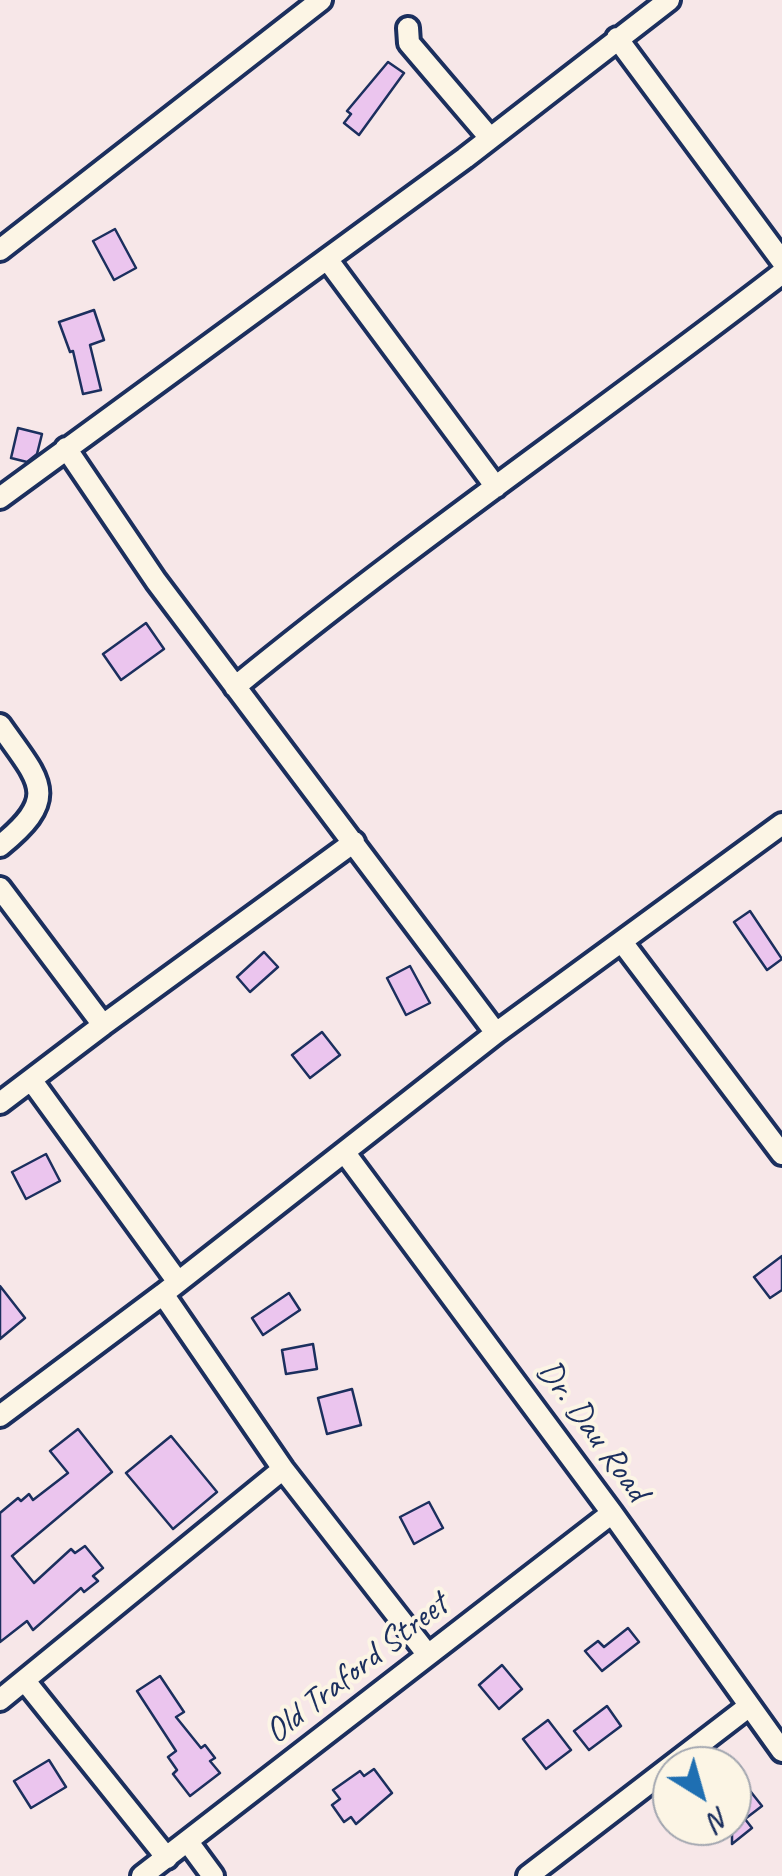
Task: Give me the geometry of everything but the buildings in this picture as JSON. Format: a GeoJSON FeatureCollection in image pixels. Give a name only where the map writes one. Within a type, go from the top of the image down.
{"type":"FeatureCollection","features":[{"type":"Feature","properties":{"kind":"street"},"geometry":{"type":"LineString","coordinates":[[0,250],[321,0]]}},
{"type":"Feature","properties":{"kind":"street"},"geometry":{"type":"LineString","coordinates":[[0,498],[490,138],[669,0]]}},
{"type":"Feature","properties":{"kind":"street"},"geometry":{"type":"LineString","coordinates":[[408,28],[409,43],[490,138]]}},
{"type":"Feature","properties":{"kind":"street"},"geometry":{"type":"LineString","coordinates":[[617,38],[782,261]]}},
{"type":"Feature","properties":{"kind":"street"},"geometry":{"type":"LineString","coordinates":[[327,259],[496,487]]}},
{"type":"Feature","properties":{"kind":"street"},"geometry":{"type":"LineString","coordinates":[[235,687],[336,604],[636,386],[782,273]]}},
{"type":"Feature","properties":{"kind":"street"},"geometry":{"type":"LineString","coordinates":[[66,448],[156,581],[496,1032]]}},
{"type":"Feature","properties":{"kind":"street"},"geometry":{"type":"LineString","coordinates":[[0,725],[38,782],[40,794],[38,807],[20,830],[0,846]]}},
{"type":"Feature","properties":{"kind":"street"},"geometry":{"type":"LineString","coordinates":[[0,1416],[345,1153],[496,1032],[782,824]]}},
{"type":"Feature","properties":{"kind":"street"},"geometry":{"type":"LineString","coordinates":[[0,1103],[354,842]]}},
{"type":"Feature","properties":{"kind":"street"},"geometry":{"type":"LineString","coordinates":[[0,888],[103,1025]]}},
{"type":"Feature","properties":{"kind":"street"},"geometry":{"type":"LineString","coordinates":[[622,942],[782,1154]]}},
{"type":"Feature","properties":{"kind":"street"},"geometry":{"type":"LineString","coordinates":[[32,1081],[170,1288],[283,1469],[428,1655]]}},
{"type":"Feature","properties":{"kind":"street","name":"Dr. Dau Road"},"geometry":{"type":"LineString","coordinates":[[345,1153],[612,1513],[782,1751]]}},
{"type":"Feature","properties":{"kind":"street"},"geometry":{"type":"LineString","coordinates":[[0,1700],[283,1469]]}},
{"type":"Feature","properties":{"kind":"street","name":"Old Traford Street"},"geometry":{"type":"LineString","coordinates":[[142,1876],[612,1513]]}},
{"type":"Feature","properties":{"kind":"street"},"geometry":{"type":"LineString","coordinates":[[24,1680],[167,1858]]}},
{"type":"Feature","properties":{"kind":"street"},"geometry":{"type":"LineString","coordinates":[[528,1876],[748,1706]]}},
{"type":"Feature","properties":{"kind":"street"},"geometry":{"type":"LineString","coordinates":[[188,1842],[213,1876]]}}]}
